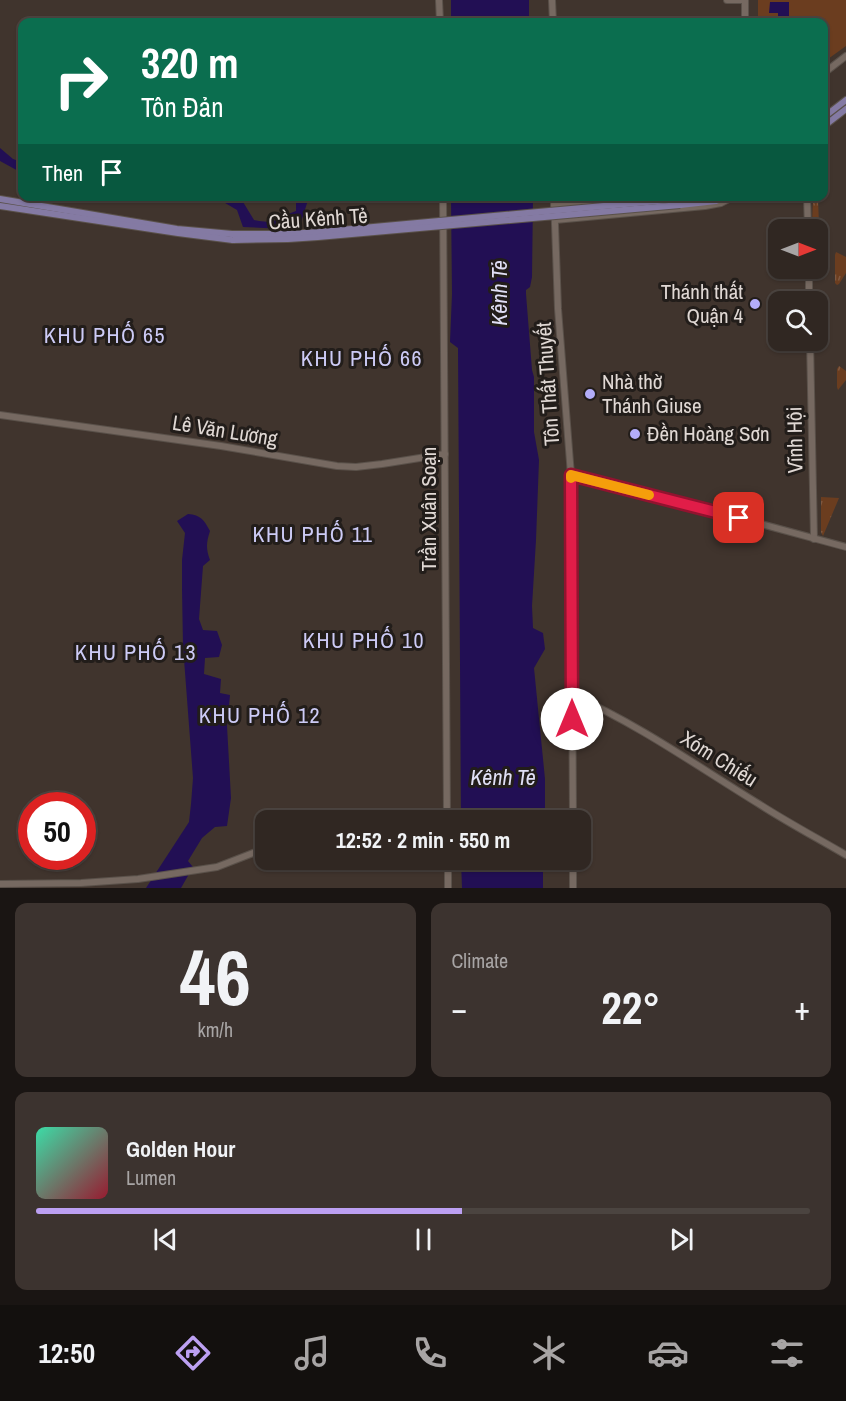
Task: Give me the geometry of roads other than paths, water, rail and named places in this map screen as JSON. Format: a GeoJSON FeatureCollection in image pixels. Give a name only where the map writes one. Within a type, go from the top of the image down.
{"type":"FeatureCollection","features":[{"type":"Feature","properties":{"kind":"main road"},"geometry":{"type":"LineString","coordinates":[[828,114],[846,100]]}},
{"type":"Feature","properties":{"kind":"main road"},"geometry":{"type":"LineString","coordinates":[[828,123],[846,109]]}},
{"type":"Feature","properties":{"kind":"main road"},"geometry":{"type":"LineString","coordinates":[[0,199],[233,237]]}},
{"type":"Feature","properties":{"kind":"main road","name":"Cầu Kênh Tẻ"},"geometry":{"type":"LineString","coordinates":[[233,237],[319,232],[649,201]]}},
{"type":"Feature","properties":{"kind":"main road","name":"Cầu Kênh Tẻ"},"geometry":{"type":"LineString","coordinates":[[233,237],[288,240],[716,201]]}},
{"type":"Feature","properties":{"kind":"main road"},"geometry":{"type":"LineString","coordinates":[[0,206],[178,233],[233,237]]}},
{"type":"Feature","properties":{"kind":"street"},"geometry":{"type":"LineString","coordinates":[[439,0],[440,18]]}},
{"type":"Feature","properties":{"kind":"street"},"geometry":{"type":"LineString","coordinates":[[552,0],[552,18]]}},
{"type":"Feature","properties":{"kind":"street"},"geometry":{"type":"LineString","coordinates":[[727,0],[745,0],[745,18]]}},
{"type":"Feature","properties":{"kind":"street"},"geometry":{"type":"LineString","coordinates":[[828,70],[846,56]]}},
{"type":"Feature","properties":{"kind":"street","name":"Trần Xuân Soạn"},"geometry":{"type":"LineString","coordinates":[[443,201],[447,810]]}},
{"type":"Feature","properties":{"kind":"street","name":"Tôn Thất Thuyết"},"geometry":{"type":"LineString","coordinates":[[554,201],[558,309],[571,475],[573,810]]}},
{"type":"Feature","properties":{"kind":"street"},"geometry":{"type":"LineString","coordinates":[[554,205],[605,201]]}},
{"type":"Feature","properties":{"kind":"street"},"geometry":{"type":"LineString","coordinates":[[555,220],[705,206],[725,201]]}},
{"type":"Feature","properties":{"kind":"street"},"geometry":{"type":"LineString","coordinates":[[807,201],[808,219]]}},
{"type":"Feature","properties":{"kind":"street"},"geometry":{"type":"LineString","coordinates":[[594,202],[595,216]]}},
{"type":"Feature","properties":{"kind":"street","name":"Vĩnh Hội"},"geometry":{"type":"LineString","coordinates":[[810,351],[814,539]]}},
{"type":"Feature","properties":{"kind":"street","name":"Lê Văn Lương"},"geometry":{"type":"LineString","coordinates":[[0,415],[221,446],[337,466],[356,467],[445,454]]}},
{"type":"Feature","properties":{"kind":"street"},"geometry":{"type":"LineString","coordinates":[[571,475],[846,548]]}},
{"type":"Feature","properties":{"kind":"street","name":"Xóm Chiếu"},"geometry":{"type":"LineString","coordinates":[[572,695],[661,742],[846,855]]}},
{"type":"Feature","properties":{"kind":"street"},"geometry":{"type":"LineString","coordinates":[[0,884],[81,883],[138,879],[217,867],[255,852]]}},
{"type":"Feature","properties":{"kind":"street"},"geometry":{"type":"LineString","coordinates":[[448,870],[448,888]]}},
{"type":"Feature","properties":{"kind":"street"},"geometry":{"type":"LineString","coordinates":[[573,870],[573,888]]}},
{"type":"Feature","properties":{"kind":"water"},"geometry":{"type":"Polygon","coordinates":[[[451,0],[529,0],[529,18],[451,18],[451,0]]]}},
{"type":"Feature","properties":{"kind":"water"},"geometry":{"type":"Polygon","coordinates":[[[770,2],[789,2],[789,18],[778,18],[778,13],[769,13],[770,2]]]}},
{"type":"Feature","properties":{"kind":"water"},"geometry":{"type":"Polygon","coordinates":[[[0,148],[18,161],[18,171],[0,161],[0,148]]]}},
{"type":"Feature","properties":{"kind":"water"},"geometry":{"type":"Polygon","coordinates":[[[222,201],[242,201],[254,220],[267,222],[296,211],[296,201],[308,201],[301,222],[285,229],[243,227],[237,210],[222,201]]]}},
{"type":"Feature","properties":{"kind":"water","name":"Kênh Tẻ"},"geometry":{"type":"Polygon","coordinates":[[[451,201],[533,201],[532,277],[530,287],[526,290],[534,377],[534,432],[539,460],[532,606],[533,628],[543,633],[545,649],[534,668],[545,779],[545,810],[461,810],[458,348],[450,342],[451,201]]]}},
{"type":"Feature","properties":{"kind":"water"},"geometry":{"type":"Polygon","coordinates":[[[188,514],[202,519],[210,531],[207,546],[210,560],[203,566],[199,619],[203,630],[217,631],[222,645],[219,657],[205,658],[204,674],[221,679],[220,693],[230,695],[227,726],[231,798],[227,826],[215,827],[202,838],[188,861],[193,867],[181,888],[146,888],[189,822],[193,778],[183,646],[182,560],[185,533],[177,521],[188,514]]]}},
{"type":"Feature","properties":{"kind":"water"},"geometry":{"type":"Polygon","coordinates":[[[461,870],[543,870],[543,888],[462,888],[461,870]]]}},
{"type":"Feature","properties":{"kind":"place","name":"Thánh thất Quận 4"},"geometry":{"type":"Point","coordinates":[755,304]}},
{"type":"Feature","properties":{"kind":"place","name":"Nhà thờ Thánh Giuse"},"geometry":{"type":"Point","coordinates":[590,394]}},
{"type":"Feature","properties":{"kind":"place","name":"Đền Hoàng Sơn"},"geometry":{"type":"Point","coordinates":[635,434]}},
{"type":"Feature","properties":{"kind":"district","name":"KHU PHỐ 65"},"geometry":{"type":"Point","coordinates":[105,335]}},
{"type":"Feature","properties":{"kind":"district","name":"KHU PHỐ 66"},"geometry":{"type":"Point","coordinates":[362,358]}},
{"type":"Feature","properties":{"kind":"district","name":"KHU PHỐ 11"},"geometry":{"type":"Point","coordinates":[313,534]}},
{"type":"Feature","properties":{"kind":"district","name":"KHU PHỐ 10"},"geometry":{"type":"Point","coordinates":[364,640]}},
{"type":"Feature","properties":{"kind":"district","name":"KHU PHỐ 13"},"geometry":{"type":"Point","coordinates":[136,652]}},
{"type":"Feature","properties":{"kind":"district","name":"KHU PHỐ 12"},"geometry":{"type":"Point","coordinates":[260,715]}}]}
